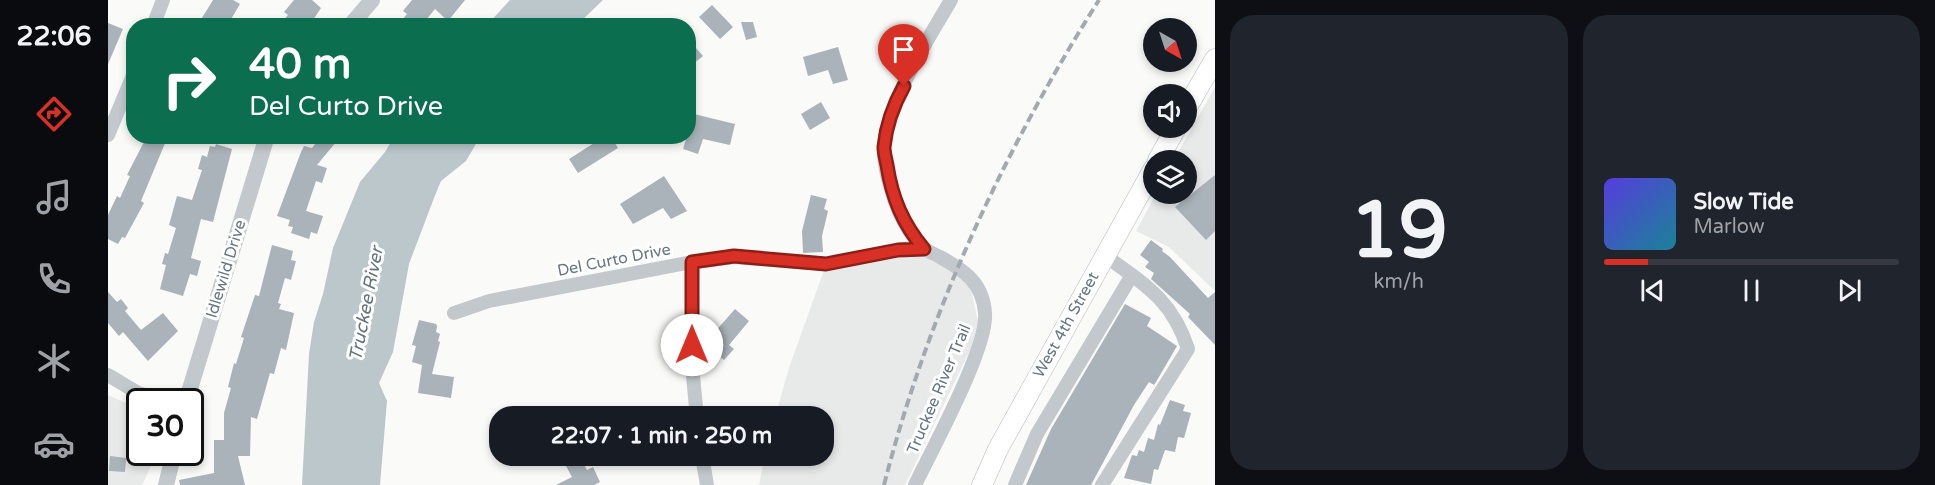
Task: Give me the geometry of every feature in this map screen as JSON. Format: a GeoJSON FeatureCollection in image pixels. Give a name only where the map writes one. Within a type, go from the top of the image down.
{"type":"FeatureCollection","features":[{"type":"Feature","properties":{"kind":"main road"},"geometry":{"type":"LineString","coordinates":[[1197,90],[1215,58]]}},
{"type":"Feature","properties":{"kind":"main road","name":"West 4th Street"},"geometry":{"type":"LineString","coordinates":[[982,485],[1003,439],[1143,187]]}},
{"type":"Feature","properties":{"kind":"street"},"geometry":{"type":"LineString","coordinates":[[156,18],[163,0]]}},
{"type":"Feature","properties":{"kind":"street"},"geometry":{"type":"LineString","coordinates":[[357,18],[372,0]]}},
{"type":"Feature","properties":{"kind":"street","name":"Truckee River Trail"},"geometry":{"type":"LineString","coordinates":[[915,485],[965,377],[986,322],[984,301],[972,278],[958,267],[924,249],[908,228],[892,192],[884,148],[893,107],[951,0]]}},
{"type":"Feature","properties":{"kind":"street"},"geometry":{"type":"LineString","coordinates":[[108,135],[126,92]]}},
{"type":"Feature","properties":{"kind":"street","name":"Idlewild Drive"},"geometry":{"type":"LineString","coordinates":[[190,388],[265,144]]}},
{"type":"Feature","properties":{"kind":"street","name":"Del Curto Drive"},"geometry":{"type":"LineString","coordinates":[[454,313],[489,301],[734,256],[826,264],[898,250],[924,249]]}},
{"type":"Feature","properties":{"kind":"street"},"geometry":{"type":"LineString","coordinates":[[1102,485],[1188,349],[1181,329],[1157,293],[1104,255]]}},
{"type":"Feature","properties":{"kind":"street"},"geometry":{"type":"LineString","coordinates":[[692,262],[692,366],[696,406]]}},
{"type":"Feature","properties":{"kind":"street"},"geometry":{"type":"LineString","coordinates":[[1015,485],[1037,434],[1132,275]]}},
{"type":"Feature","properties":{"kind":"street"},"geometry":{"type":"LineString","coordinates":[[108,375],[130,388]]}},
{"type":"Feature","properties":{"kind":"street"},"geometry":{"type":"LineString","coordinates":[[165,484],[170,466]]}},
{"type":"Feature","properties":{"kind":"street"},"geometry":{"type":"LineString","coordinates":[[702,466],[702,483]]}},
{"type":"Feature","properties":{"kind":"shaded area"},"geometry":{"type":"Polygon","coordinates":[[[1215,87],[1215,291],[1169,247],[1136,231],[1151,204],[1197,204],[1197,150],[1180,150],[1186,138],[1197,138],[1197,119],[1215,87]]]}},
{"type":"Feature","properties":{"kind":"shaded area"},"geometry":{"type":"Polygon","coordinates":[[[923,256],[962,276],[971,289],[978,322],[971,348],[905,485],[759,485],[763,466],[834,466],[834,406],[778,406],[789,368],[824,270],[923,256]]]}},
{"type":"Feature","properties":{"kind":"shaded area"},"geometry":{"type":"Polygon","coordinates":[[[108,395],[126,403],[126,466],[151,466],[142,485],[108,485],[108,395]]]}},
{"type":"Feature","properties":{"kind":"water"},"geometry":{"type":"Polygon","coordinates":[[[510,0],[603,0],[584,18],[493,18],[510,0]]]}},
{"type":"Feature","properties":{"kind":"water","name":"Truckee River"},"geometry":{"type":"Polygon","coordinates":[[[390,144],[476,144],[466,161],[441,181],[409,264],[393,352],[379,383],[387,401],[380,485],[302,485],[309,354],[314,322],[333,248],[360,182],[390,144]]]}},
{"type":"Feature","properties":{"kind":"building"},"geometry":{"type":"Polygon","coordinates":[[[213,0],[233,0],[240,4],[232,18],[202,18],[213,0]]]}},
{"type":"Feature","properties":{"kind":"building"},"geometry":{"type":"Polygon","coordinates":[[[294,0],[312,0],[321,8],[314,18],[285,18],[288,15],[284,12],[294,0]]]}},
{"type":"Feature","properties":{"kind":"building"},"geometry":{"type":"Polygon","coordinates":[[[412,0],[465,0],[450,18],[445,18],[435,9],[428,18],[404,18],[407,14],[403,11],[412,0]]]}},
{"type":"Feature","properties":{"kind":"building"},"geometry":{"type":"Polygon","coordinates":[[[712,5],[733,27],[720,39],[699,17],[712,5]]]}},
{"type":"Feature","properties":{"kind":"building"},"geometry":{"type":"Polygon","coordinates":[[[741,22],[753,22],[757,37],[746,40],[741,22]]]}},
{"type":"Feature","properties":{"kind":"building"},"geometry":{"type":"Polygon","coordinates":[[[108,23],[123,29],[108,64],[108,23]]]}},
{"type":"Feature","properties":{"kind":"building"},"geometry":{"type":"Polygon","coordinates":[[[838,47],[848,80],[833,84],[828,70],[808,76],[803,57],[838,47]]]}},
{"type":"Feature","properties":{"kind":"building"},"geometry":{"type":"Polygon","coordinates":[[[696,48],[703,56],[696,62],[696,48]]]}},
{"type":"Feature","properties":{"kind":"building"},"geometry":{"type":"Polygon","coordinates":[[[821,102],[830,118],[810,130],[801,114],[821,102]]]}},
{"type":"Feature","properties":{"kind":"building"},"geometry":{"type":"Polygon","coordinates":[[[696,114],[735,124],[730,145],[703,139],[698,154],[683,149],[685,144],[696,144],[696,114]]]}},
{"type":"Feature","properties":{"kind":"building"},"geometry":{"type":"Polygon","coordinates":[[[143,144],[165,144],[141,201],[144,203],[125,238],[122,237],[118,244],[108,239],[108,215],[117,196],[120,198],[130,176],[127,175],[143,144]]]}},
{"type":"Feature","properties":{"kind":"building"},"geometry":{"type":"Polygon","coordinates":[[[216,144],[232,149],[213,222],[201,219],[191,258],[201,261],[197,276],[190,274],[183,296],[160,289],[166,265],[162,264],[165,253],[168,254],[176,228],[169,225],[177,196],[192,200],[202,170],[198,169],[202,155],[207,157],[210,146],[215,147],[216,144]]]}},
{"type":"Feature","properties":{"kind":"building"},"geometry":{"type":"Polygon","coordinates":[[[315,144],[334,144],[317,165],[327,168],[322,183],[316,181],[306,211],[323,216],[317,234],[311,232],[309,239],[291,233],[293,227],[288,226],[290,220],[277,216],[304,146],[312,148],[315,144]]]}},
{"type":"Feature","properties":{"kind":"building"},"geometry":{"type":"Polygon","coordinates":[[[592,144],[616,144],[618,148],[578,173],[569,159],[592,144]]]}},
{"type":"Feature","properties":{"kind":"building"},"geometry":{"type":"Polygon","coordinates":[[[1215,175],[1215,231],[1206,240],[1175,207],[1179,204],[1197,204],[1197,189],[1215,175]]]}},
{"type":"Feature","properties":{"kind":"building"},"geometry":{"type":"Polygon","coordinates":[[[664,176],[687,211],[671,219],[663,208],[633,224],[620,204],[664,176]]]}},
{"type":"Feature","properties":{"kind":"building"},"geometry":{"type":"Polygon","coordinates":[[[811,195],[827,199],[824,209],[828,211],[822,236],[823,252],[803,253],[802,231],[811,195]]]}},
{"type":"Feature","properties":{"kind":"building"},"geometry":{"type":"Polygon","coordinates":[[[1151,240],[1163,249],[1162,251],[1208,298],[1215,292],[1215,345],[1188,317],[1190,314],[1151,279],[1154,273],[1145,267],[1149,262],[1140,255],[1151,240]]]}},
{"type":"Feature","properties":{"kind":"building"},"geometry":{"type":"Polygon","coordinates":[[[272,245],[293,251],[291,260],[296,261],[291,280],[285,278],[278,303],[281,304],[279,309],[294,313],[286,350],[281,348],[274,374],[270,373],[257,419],[251,417],[250,456],[238,456],[245,485],[180,485],[179,480],[214,473],[214,440],[224,440],[224,413],[231,388],[228,387],[255,295],[259,296],[272,245]]]}},
{"type":"Feature","properties":{"kind":"building"},"geometry":{"type":"Polygon","coordinates":[[[108,292],[117,302],[121,299],[128,308],[125,311],[141,330],[163,313],[178,331],[148,361],[123,332],[119,336],[108,323],[108,292]]]}},
{"type":"Feature","properties":{"kind":"building"},"geometry":{"type":"Polygon","coordinates":[[[1125,304],[1151,318],[1147,326],[1177,346],[1154,385],[1149,382],[1134,405],[1091,485],[1026,485],[1051,429],[1125,304]]]}},
{"type":"Feature","properties":{"kind":"building"},"geometry":{"type":"Polygon","coordinates":[[[735,309],[749,321],[729,345],[734,349],[724,360],[712,350],[720,340],[713,334],[735,309]]]}},
{"type":"Feature","properties":{"kind":"building"},"geometry":{"type":"Polygon","coordinates":[[[419,320],[437,326],[436,332],[440,334],[438,341],[440,342],[432,374],[454,377],[451,398],[418,393],[422,365],[412,362],[416,346],[412,345],[419,320]]]}},
{"type":"Feature","properties":{"kind":"building"},"geometry":{"type":"Polygon","coordinates":[[[1170,400],[1185,405],[1183,411],[1191,413],[1184,438],[1178,437],[1175,452],[1165,450],[1158,470],[1154,469],[1151,484],[1124,478],[1132,455],[1137,456],[1139,450],[1144,452],[1148,438],[1154,440],[1158,424],[1160,425],[1170,400]]]}},
{"type":"Feature","properties":{"kind":"building"},"geometry":{"type":"Polygon","coordinates":[[[110,456],[126,458],[125,472],[109,471],[110,456]]]}},
{"type":"Feature","properties":{"kind":"building"},"geometry":{"type":"Polygon","coordinates":[[[566,466],[585,466],[587,470],[593,467],[600,482],[594,485],[556,485],[572,477],[566,466]]]}},
{"type":"Feature","properties":{"kind":"railway"},"geometry":{"type":"LineString","coordinates":[[884,485],[923,358],[972,234],[1032,115],[1099,0]]}},
{"type":"Feature","properties":{"kind":"route"},"geometry":{"type":"LineString","coordinates":[[692,345],[692,262],[734,256],[826,264],[898,250],[924,249],[908,228],[897,207],[884,148],[893,107],[904,86]]}}]}
